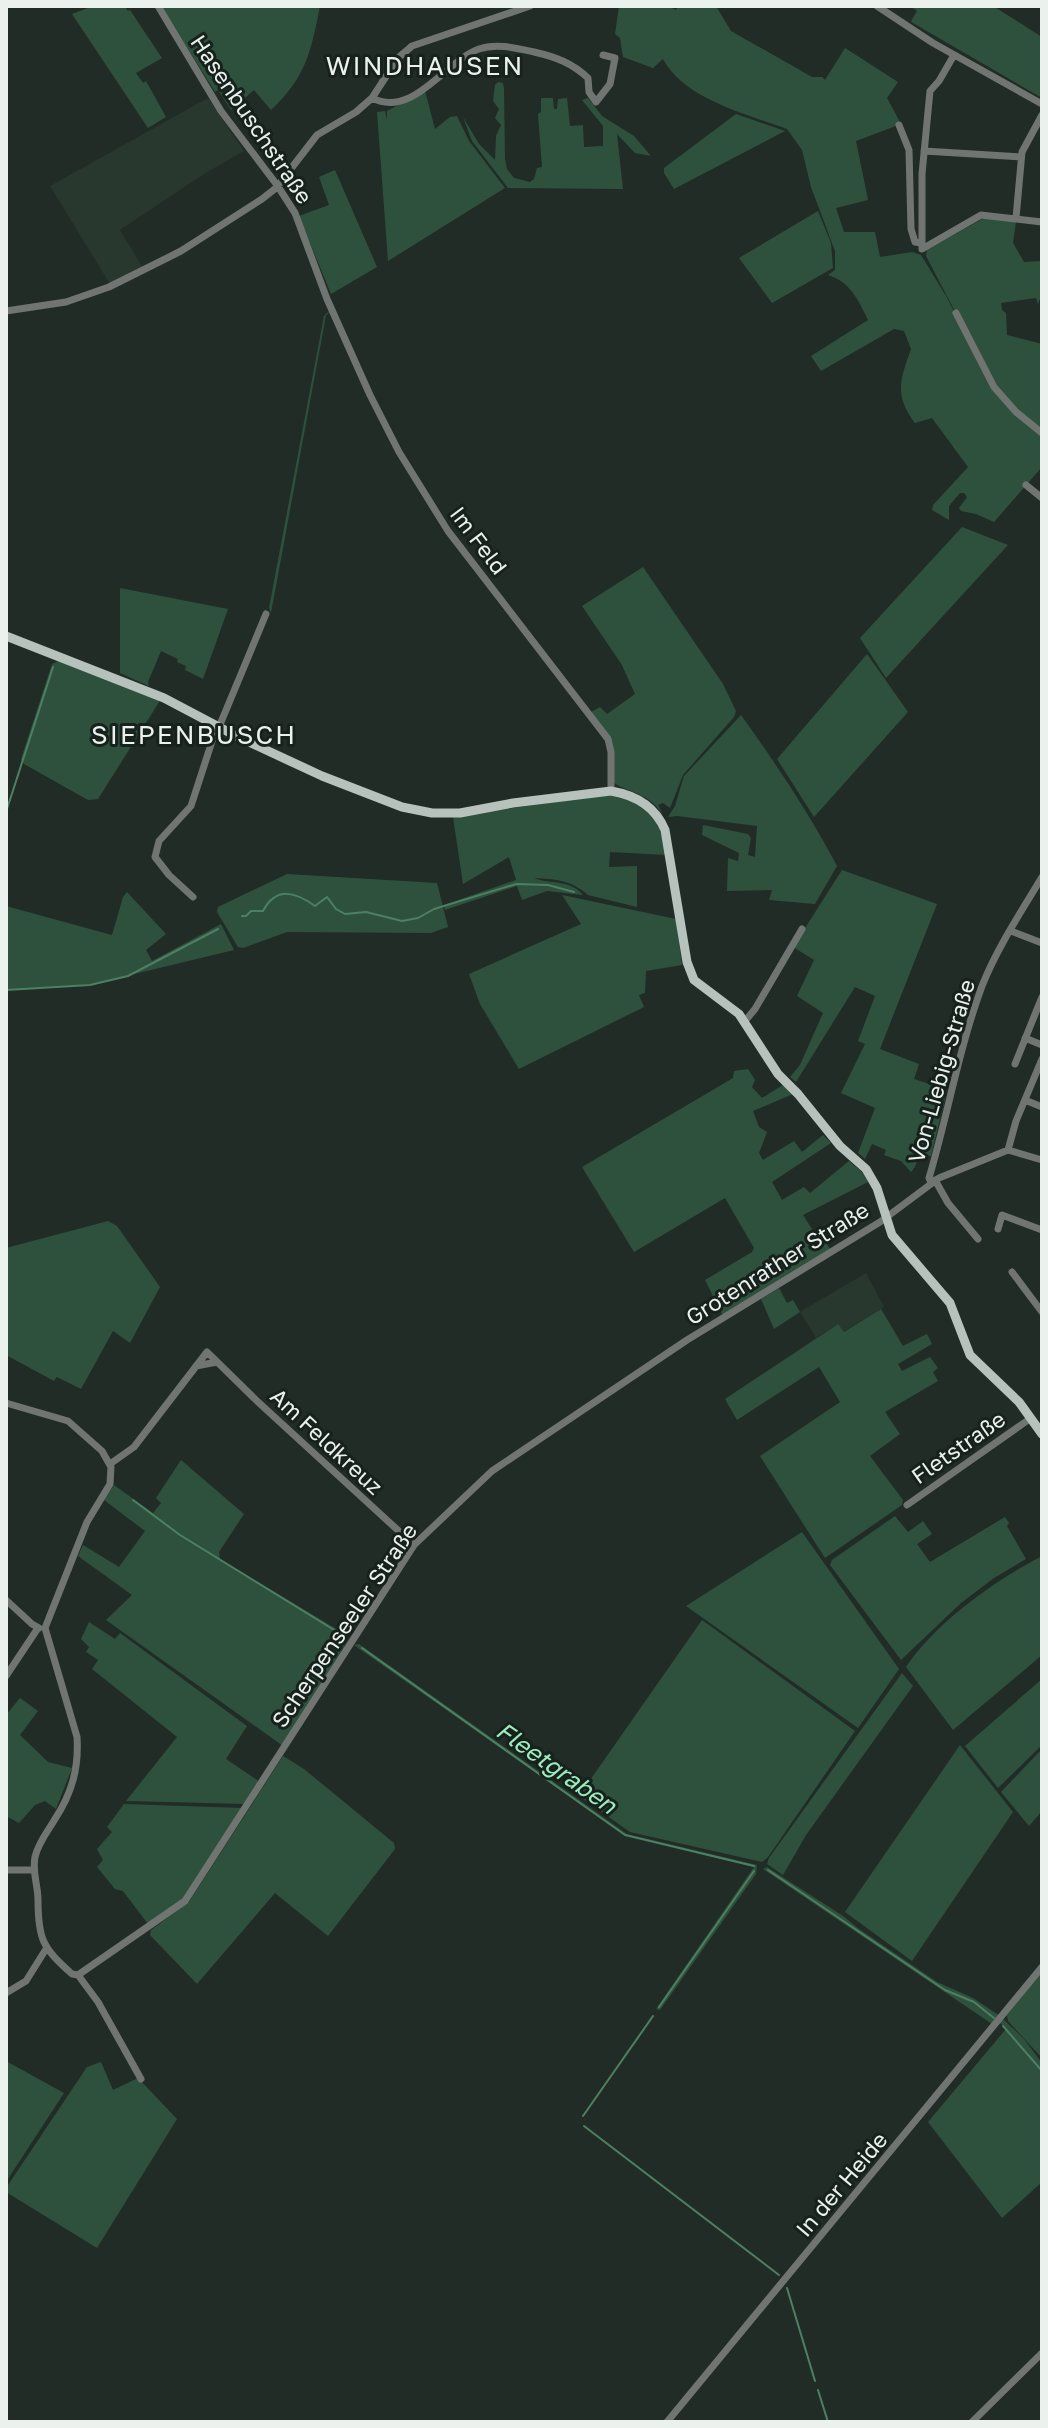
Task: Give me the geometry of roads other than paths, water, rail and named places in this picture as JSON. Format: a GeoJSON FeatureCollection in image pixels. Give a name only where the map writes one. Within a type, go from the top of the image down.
{"type":"FeatureCollection","features":[{"type":"Feature","properties":{"kind":"main road"},"geometry":{"type":"LineString","coordinates":[[6,636],[164,698],[322,776],[385,802],[432,813],[471,812],[513,803],[611,791],[644,802],[662,822],[668,841],[691,974],[698,985],[745,1021],[778,1074],[840,1146],[866,1169],[877,1188],[892,1235],[950,1303],[970,1355],[1019,1402],[1042,1434]]}},
{"type":"Feature","properties":{"kind":"street","name":"Hasenbuschstraße"},"geometry":{"type":"LineString","coordinates":[[158,6],[221,111],[295,213],[327,299]]}},
{"type":"Feature","properties":{"kind":"street"},"geometry":{"type":"LineString","coordinates":[[6,311],[66,302],[109,287],[181,251],[262,199],[317,135],[356,112],[372,98],[398,58],[418,42],[530,6]]}},
{"type":"Feature","properties":{"kind":"street"},"geometry":{"type":"LineString","coordinates":[[877,6],[954,55],[1042,104]]}},
{"type":"Feature","properties":{"kind":"street"},"geometry":{"type":"LineString","coordinates":[[372,98],[390,104],[404,99],[471,53],[488,48],[511,48],[575,66],[588,78],[589,92],[596,102],[611,81],[615,58],[603,55]]}},
{"type":"Feature","properties":{"kind":"street"},"geometry":{"type":"LineString","coordinates":[[922,246],[924,151],[930,91],[954,55]]}},
{"type":"Feature","properties":{"kind":"street"},"geometry":{"type":"LineString","coordinates":[[1016,218],[1021,157],[1042,115]]}},
{"type":"Feature","properties":{"kind":"street"},"geometry":{"type":"LineString","coordinates":[[899,125],[909,150],[911,229],[915,242],[922,246]]}},
{"type":"Feature","properties":{"kind":"street"},"geometry":{"type":"LineString","coordinates":[[924,151],[1021,157]]}},
{"type":"Feature","properties":{"kind":"street"},"geometry":{"type":"LineString","coordinates":[[922,246],[981,215],[1042,222]]}},
{"type":"Feature","properties":{"kind":"street","name":"Im Feld"},"geometry":{"type":"LineString","coordinates":[[327,299],[399,452],[436,513],[608,739],[611,791]]}},
{"type":"Feature","properties":{"kind":"street"},"geometry":{"type":"LineString","coordinates":[[956,313],[994,387],[1016,412],[1042,433]]}},
{"type":"Feature","properties":{"kind":"street"},"geometry":{"type":"LineString","coordinates":[[1026,485],[1042,498]]}},
{"type":"Feature","properties":{"kind":"street"},"geometry":{"type":"LineString","coordinates":[[193,897],[155,857],[159,841],[191,806],[218,727],[266,614]]}},
{"type":"Feature","properties":{"kind":"street","name":"Von-Liebig-Straße"},"geometry":{"type":"LineString","coordinates":[[885,1217],[933,1181],[929,1178],[977,1003],[988,973],[1042,877]]}},
{"type":"Feature","properties":{"kind":"street"},"geometry":{"type":"LineString","coordinates":[[745,1021],[802,929]]}},
{"type":"Feature","properties":{"kind":"street"},"geometry":{"type":"LineString","coordinates":[[1011,931],[1042,943]]}},
{"type":"Feature","properties":{"kind":"street"},"geometry":{"type":"LineString","coordinates":[[1015,1064],[1042,997]]}},
{"type":"Feature","properties":{"kind":"street"},"geometry":{"type":"LineString","coordinates":[[1025,1038],[1042,1045]]}},
{"type":"Feature","properties":{"kind":"street"},"geometry":{"type":"LineString","coordinates":[[1008,1150],[1007,1145],[1042,1059]]}},
{"type":"Feature","properties":{"kind":"street"},"geometry":{"type":"LineString","coordinates":[[1025,1100],[1042,1107]]}},
{"type":"Feature","properties":{"kind":"street"},"geometry":{"type":"LineString","coordinates":[[978,1239],[933,1181],[1008,1150],[1042,1160]]}},
{"type":"Feature","properties":{"kind":"street"},"geometry":{"type":"LineString","coordinates":[[998,1229],[1002,1215],[1042,1230]]}},
{"type":"Feature","properties":{"kind":"street","name":"Grotenrather Straße"},"geometry":{"type":"LineString","coordinates":[[687,1340],[885,1217]]}},
{"type":"Feature","properties":{"kind":"street"},"geometry":{"type":"LineString","coordinates":[[1012,1272],[1041,1306]]}},
{"type":"Feature","properties":{"kind":"street","name":"Scherpenseeler Straße"},"geometry":{"type":"LineString","coordinates":[[78,1975],[185,1901],[414,1545],[461,1498],[499,1466],[687,1340]]}},
{"type":"Feature","properties":{"kind":"street","name":"Am Feldkreuz"},"geometry":{"type":"LineString","coordinates":[[110,1464],[134,1447],[207,1352],[414,1545]]}},
{"type":"Feature","properties":{"kind":"street"},"geometry":{"type":"LineString","coordinates":[[196,1366],[217,1362]]}},
{"type":"Feature","properties":{"kind":"street"},"geometry":{"type":"LineString","coordinates":[[6,1403],[68,1421],[95,1444],[110,1464],[112,1473],[110,1484],[87,1522],[42,1628],[6,1676]]}},
{"type":"Feature","properties":{"kind":"street","name":"Fletstraße"},"geometry":{"type":"LineString","coordinates":[[907,1505],[1031,1418]]}},
{"type":"Feature","properties":{"kind":"street"},"geometry":{"type":"LineString","coordinates":[[6,1600],[42,1628],[74,1724],[77,1754],[73,1787],[38,1847],[33,1870],[39,1933],[46,1949],[72,1974],[78,1975],[98,2002],[141,2079]]}},
{"type":"Feature","properties":{"kind":"street"},"geometry":{"type":"LineString","coordinates":[[6,1870],[33,1870]]}},
{"type":"Feature","properties":{"kind":"street"},"geometry":{"type":"LineString","coordinates":[[6,1993],[26,1981],[46,1949]]}},
{"type":"Feature","properties":{"kind":"street","name":"In der Heide"},"geometry":{"type":"LineString","coordinates":[[667,2422],[1042,1967]]}},
{"type":"Feature","properties":{"kind":"street"},"geometry":{"type":"LineString","coordinates":[[972,2422],[1042,2353]]}},
{"type":"Feature","properties":{"kind":"waterway"},"geometry":{"type":"LineString","coordinates":[[6,812],[53,667]]}},
{"type":"Feature","properties":{"kind":"waterway"},"geometry":{"type":"LineString","coordinates":[[242,916],[251,911],[263,911],[274,897],[288,894],[315,906],[327,897],[336,909],[345,914],[366,912],[402,921],[516,884],[548,885],[574,892]]}},
{"type":"Feature","properties":{"kind":"waterway"},"geometry":{"type":"LineString","coordinates":[[6,990],[90,985],[128,976],[218,929]]}},
{"type":"Feature","properties":{"kind":"waterway","name":"Fleetgraben"},"geometry":{"type":"LineString","coordinates":[[133,1500],[180,1535],[344,1636]]}},
{"type":"Feature","properties":{"kind":"waterway","name":"Fleetgraben"},"geometry":{"type":"LineString","coordinates":[[362,1648],[625,1835],[754,1866]]}},
{"type":"Feature","properties":{"kind":"waterway","name":"Fleetgraben"},"geometry":{"type":"LineString","coordinates":[[768,1870],[945,1990],[974,2002],[994,2018]]}},
{"type":"Feature","properties":{"kind":"waterway"},"geometry":{"type":"LineString","coordinates":[[659,2007],[754,1871]]}},
{"type":"Feature","properties":{"kind":"waterway"},"geometry":{"type":"LineString","coordinates":[[583,2116],[653,2016]]}},
{"type":"Feature","properties":{"kind":"waterway","name":"Fleetgraben"},"geometry":{"type":"LineString","coordinates":[[1003,2026],[1042,2071]]}},
{"type":"Feature","properties":{"kind":"waterway"},"geometry":{"type":"LineString","coordinates":[[584,2126],[779,2275]]}},
{"type":"Feature","properties":{"kind":"waterway"},"geometry":{"type":"LineString","coordinates":[[787,2288],[815,2381]]}},
{"type":"Feature","properties":{"kind":"waterway"},"geometry":{"type":"LineString","coordinates":[[818,2390],[828,2422]]}},
{"type":"Feature","properties":{"kind":"district","name":"WINDHAUSEN"},"geometry":{"type":"Point","coordinates":[425,65]}},
{"type":"Feature","properties":{"kind":"district","name":"SIEPENBUSCH"},"geometry":{"type":"Point","coordinates":[194,734]}}]}
